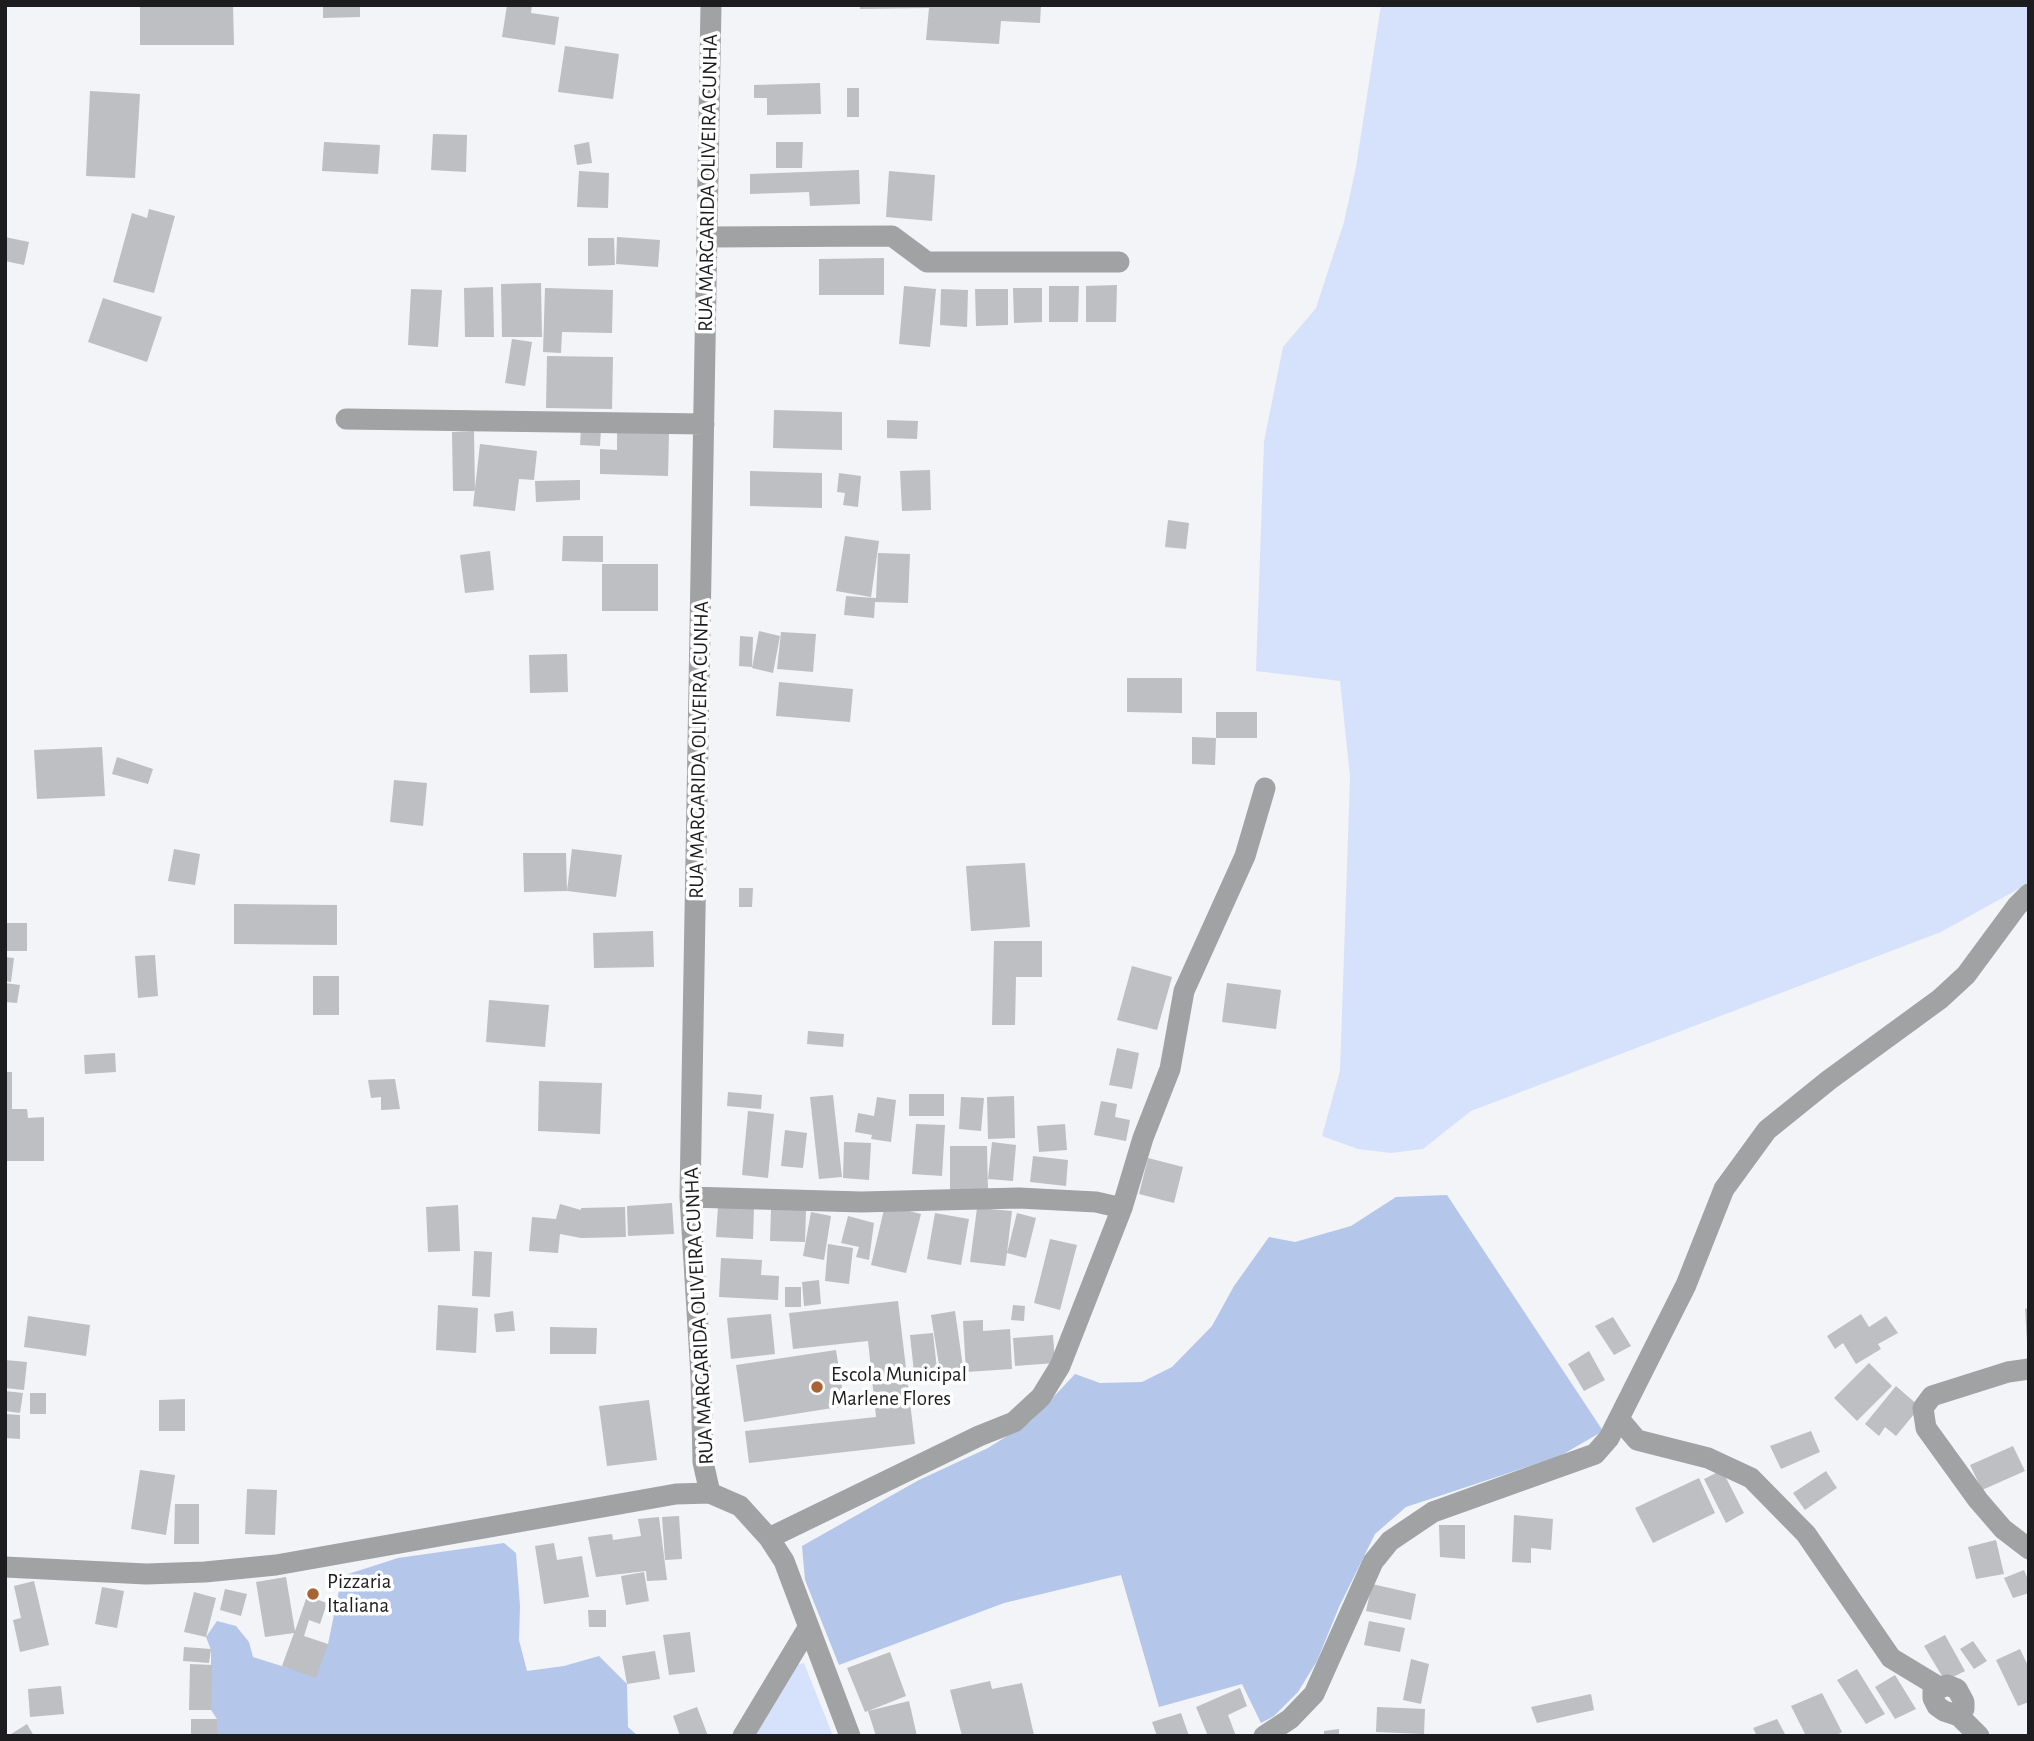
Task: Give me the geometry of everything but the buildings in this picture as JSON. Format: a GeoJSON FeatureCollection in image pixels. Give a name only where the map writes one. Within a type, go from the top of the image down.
{"type":"FeatureCollection","features":[{"type":"Feature","properties":{"kind":"street","name":"RUA MARGARIDA OLIVEIRA CUNHA"},"geometry":{"type":"LineString","coordinates":[[710,1493],[703,1462],[701,1376],[690,1197],[711,5]]}},
{"type":"Feature","properties":{"kind":"street"},"geometry":{"type":"LineString","coordinates":[[707,237],[892,236],[927,262],[1119,262]]}},
{"type":"Feature","properties":{"kind":"street"},"geometry":{"type":"LineString","coordinates":[[346,419],[704,424]]}},
{"type":"Feature","properties":{"kind":"street"},"geometry":{"type":"LineString","coordinates":[[769,1538],[979,1436],[1014,1422],[1041,1397],[1060,1366],[1122,1208],[1143,1138],[1170,1069],[1184,991],[1245,856],[1265,788]]}},
{"type":"Feature","properties":{"kind":"street"},"geometry":{"type":"LineString","coordinates":[[1264,1736],[1290,1719],[1314,1694],[1373,1562],[1390,1541],[1433,1512],[1595,1454],[1620,1420],[1686,1285],[1724,1189],[1767,1130],[1829,1080],[1940,999],[1966,975],[2017,906],[2029,894]]}},
{"type":"Feature","properties":{"kind":"street"},"geometry":{"type":"LineString","coordinates":[[690,1197],[861,1202],[1019,1198],[1096,1202],[1122,1208]]}},
{"type":"Feature","properties":{"kind":"street"},"geometry":{"type":"LineString","coordinates":[[2029,1369],[2008,1372],[1932,1396],[1923,1408],[1926,1428],[1978,1500],[2004,1529],[2029,1549]]}},
{"type":"Feature","properties":{"kind":"street"},"geometry":{"type":"LineString","coordinates":[[1620,1420],[1637,1440],[1708,1458],[1751,1478],[1806,1534],[1891,1658],[1939,1687],[1933,1691],[1937,1706],[1959,1716],[1979,1736]]}},
{"type":"Feature","properties":{"kind":"street"},"geometry":{"type":"LineString","coordinates":[[5,1567],[146,1574],[276,1565],[676,1494],[710,1493],[740,1506],[769,1538],[784,1561],[850,1736]]}},
{"type":"Feature","properties":{"kind":"street"},"geometry":{"type":"LineString","coordinates":[[743,1736],[808,1628]]}},
{"type":"Feature","properties":{"kind":"shaded area"},"geometry":{"type":"Polygon","coordinates":[[[1381,5],[2029,5],[2029,883],[1941,932],[1471,1111],[1423,1149],[1391,1153],[1358,1149],[1322,1136],[1340,1071],[1350,777],[1340,681],[1256,671],[1264,441],[1283,347],[1316,308],[1344,222],[1356,167],[1381,5]]]}},
{"type":"Feature","properties":{"kind":"shaded area"},"geometry":{"type":"Polygon","coordinates":[[[1447,1195],[1603,1431],[1560,1456],[1406,1507],[1375,1534],[1339,1607],[1317,1661],[1298,1692],[1274,1716],[1261,1723],[1242,1684],[1159,1707],[1121,1575],[1004,1603],[839,1665],[805,1580],[802,1546],[919,1480],[988,1448],[1031,1421],[1075,1374],[1100,1383],[1142,1382],[1172,1367],[1212,1326],[1234,1286],[1269,1237],[1295,1242],[1351,1226],[1396,1197],[1447,1195]]]}},
{"type":"Feature","properties":{"kind":"shaded area"},"geometry":{"type":"Polygon","coordinates":[[[504,1543],[516,1553],[520,1606],[519,1640],[527,1671],[564,1666],[599,1656],[627,1684],[628,1727],[638,1736],[217,1736],[217,1719],[211,1710],[211,1650],[206,1637],[217,1621],[236,1626],[249,1642],[253,1657],[288,1668],[328,1644],[342,1576],[398,1558],[504,1543]]]}},
{"type":"Feature","properties":{"kind":"shaded area"},"geometry":{"type":"Polygon","coordinates":[[[804,1663],[833,1736],[755,1736],[796,1665],[804,1663]]]}},
{"type":"Feature","properties":{"kind":"place","name":"Escola Municipal Marlene Flores"},"geometry":{"type":"Point","coordinates":[817,1387]}},
{"type":"Feature","properties":{"kind":"place","name":"Pizzaria Italiana"},"geometry":{"type":"Point","coordinates":[313,1594]}}]}
